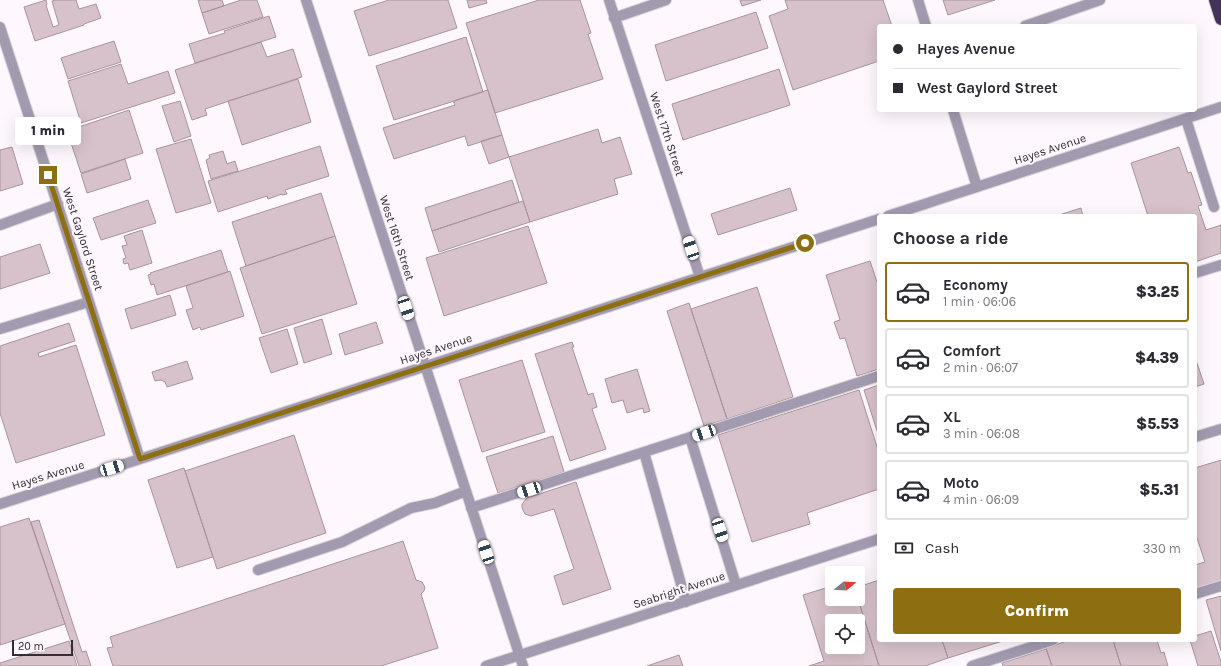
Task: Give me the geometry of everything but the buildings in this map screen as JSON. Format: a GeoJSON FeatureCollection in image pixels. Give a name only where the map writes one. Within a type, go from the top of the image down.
{"type":"FeatureCollection","features":[{"type":"Feature","properties":{"kind":"highway"},"geometry":{"type":"LineString","coordinates":[[1215,0],[1221,19]]}},
{"type":"Feature","properties":{"kind":"street","name":"West 16th Street"},"geometry":{"type":"LineString","coordinates":[[306,0],[523,666]]}},
{"type":"Feature","properties":{"kind":"street","name":"West 17th Street"},"geometry":{"type":"LineString","coordinates":[[609,0],[700,277]]}},
{"type":"Feature","properties":{"kind":"street"},"geometry":{"type":"LineString","coordinates":[[614,18],[666,0]]}},
{"type":"Feature","properties":{"kind":"street"},"geometry":{"type":"LineString","coordinates":[[918,0],[925,24]]}},
{"type":"Feature","properties":{"kind":"street"},"geometry":{"type":"LineString","coordinates":[[1032,24],[1100,0]]}},
{"type":"Feature","properties":{"kind":"street","name":"West Gaylord Street"},"geometry":{"type":"LineString","coordinates":[[0,27],[140,459]]}},
{"type":"Feature","properties":{"kind":"street","name":"Hayes Avenue"},"geometry":{"type":"LineString","coordinates":[[894,214],[1221,107]]}},
{"type":"Feature","properties":{"kind":"street"},"geometry":{"type":"LineString","coordinates":[[953,112],[977,187]]}},
{"type":"Feature","properties":{"kind":"street"},"geometry":{"type":"LineString","coordinates":[[1186,119],[1214,206]]}},
{"type":"Feature","properties":{"kind":"street"},"geometry":{"type":"LineString","coordinates":[[0,225],[58,204]]}},
{"type":"Feature","properties":{"kind":"street","name":"Hayes Avenue"},"geometry":{"type":"LineString","coordinates":[[0,504],[877,220]]}},
{"type":"Feature","properties":{"kind":"street"},"geometry":{"type":"LineString","coordinates":[[1197,272],[1221,265]]}},
{"type":"Feature","properties":{"kind":"street"},"geometry":{"type":"LineString","coordinates":[[0,329],[89,302]]}},
{"type":"Feature","properties":{"kind":"street"},"geometry":{"type":"LineString","coordinates":[[472,508],[877,377]]}},
{"type":"Feature","properties":{"kind":"street"},"geometry":{"type":"LineString","coordinates":[[1197,436],[1221,429]]}},
{"type":"Feature","properties":{"kind":"street"},"geometry":{"type":"LineString","coordinates":[[690,437],[736,585]]}},
{"type":"Feature","properties":{"kind":"street"},"geometry":{"type":"LineString","coordinates":[[644,452],[686,602]]}},
{"type":"Feature","properties":{"kind":"street"},"geometry":{"type":"LineString","coordinates":[[258,570],[342,542],[411,508],[435,503],[466,491]]}},
{"type":"Feature","properties":{"kind":"street","name":"Seabright Avenue"},"geometry":{"type":"LineString","coordinates":[[486,666],[877,540]]}},
{"type":"Feature","properties":{"kind":"street"},"geometry":{"type":"LineString","coordinates":[[1197,593],[1221,586]]}},
{"type":"Feature","properties":{"kind":"street"},"geometry":{"type":"LineString","coordinates":[[972,666],[1047,642]]}},
{"type":"Feature","properties":{"kind":"route"},"geometry":{"type":"LineString","coordinates":[[48,175],[140,459],[805,243]]}}]}
